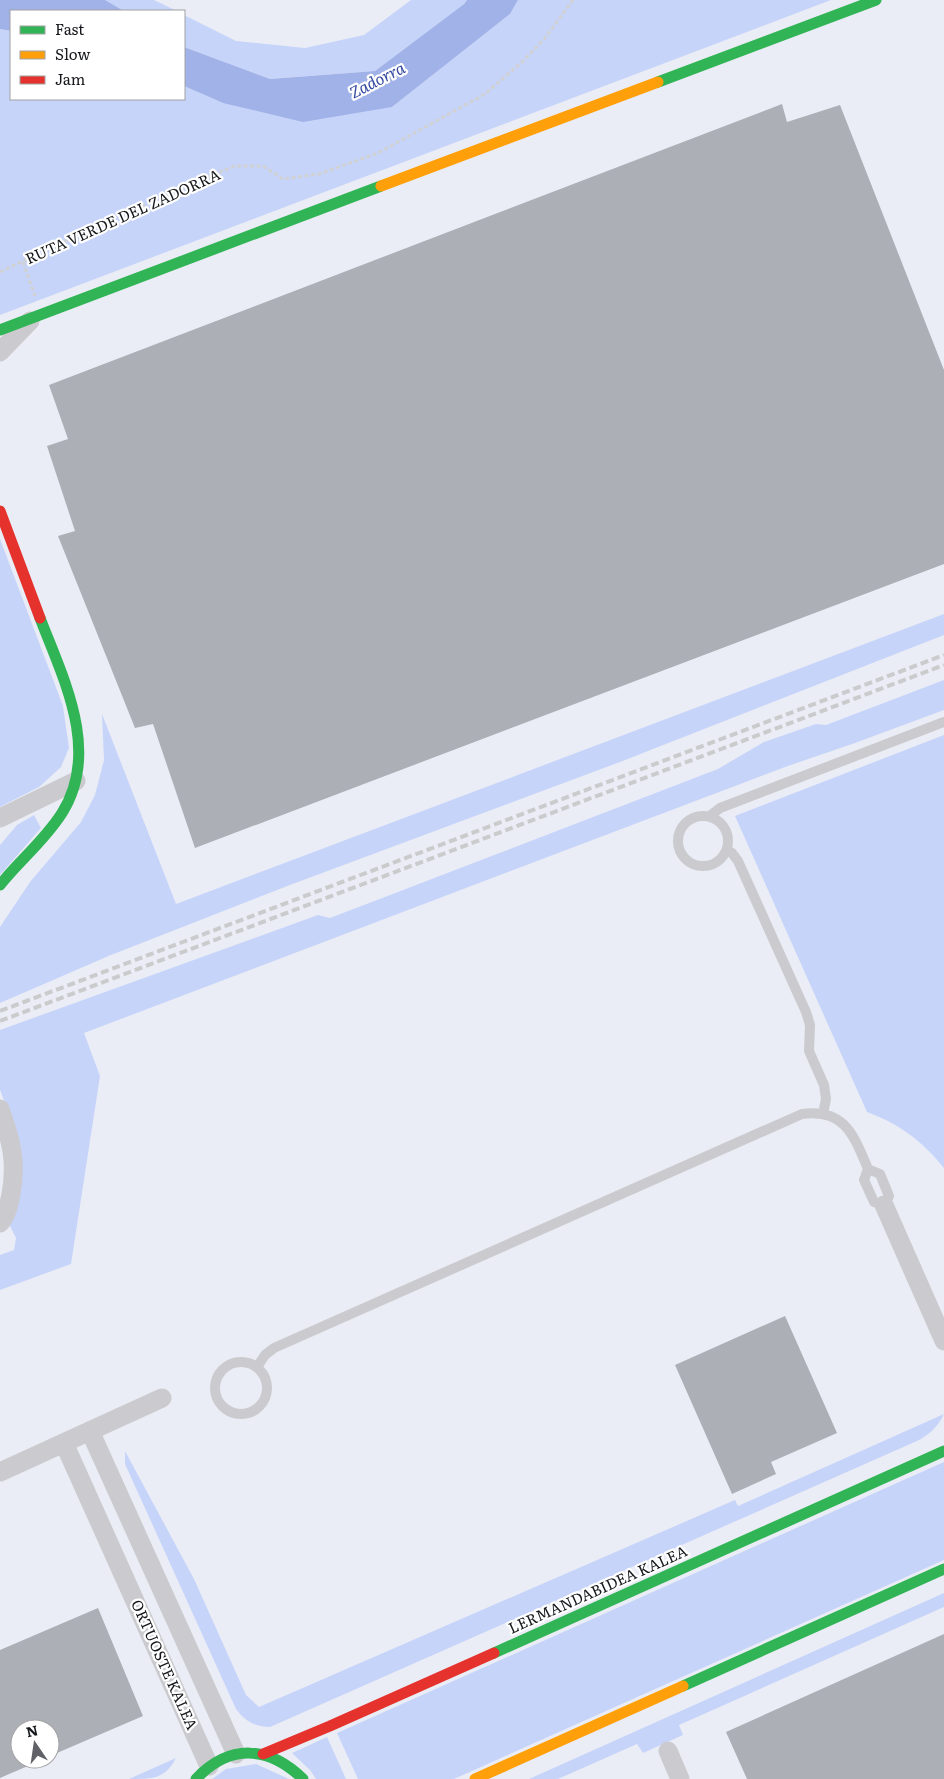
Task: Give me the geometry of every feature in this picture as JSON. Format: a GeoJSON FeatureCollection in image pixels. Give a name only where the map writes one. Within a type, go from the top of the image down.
{"type":"FeatureCollection","features":[{"type":"Feature","properties":{"kind":"street"},"geometry":{"type":"LineString","coordinates":[[0,330],[35,308],[876,0]]}},
{"type":"Feature","properties":{"kind":"street"},"geometry":{"type":"LineString","coordinates":[[0,352],[35,308]]}},
{"type":"Feature","properties":{"kind":"street"},"geometry":{"type":"LineString","coordinates":[[0,511],[5,542],[70,698],[78,724],[80,742],[80,761],[76,781],[64,810],[53,827],[0,886]]}},
{"type":"Feature","properties":{"kind":"street"},"geometry":{"type":"LineString","coordinates":[[0,818],[76,781]]}},
{"type":"Feature","properties":{"kind":"street"},"geometry":{"type":"LineString","coordinates":[[0,1108],[11,1144],[14,1162],[10,1203],[0,1223]]}},
{"type":"Feature","properties":{"kind":"street"},"geometry":{"type":"LineString","coordinates":[[884,1204],[944,1340]]}},
{"type":"Feature","properties":{"kind":"street"},"geometry":{"type":"LineString","coordinates":[[0,1472],[162,1398]]}},
{"type":"Feature","properties":{"kind":"street","name":"ORTUOSTE KALEA"},"geometry":{"type":"LineString","coordinates":[[90,1431],[236,1754]]}},
{"type":"Feature","properties":{"kind":"street","name":"ORTUOSTE KALEA"},"geometry":{"type":"LineString","coordinates":[[64,1442],[119,1564],[203,1773]]}},
{"type":"Feature","properties":{"kind":"street","name":"LERMANDABIDEA KALEA"},"geometry":{"type":"LineString","coordinates":[[263,1754],[330,1726],[944,1451]]}},
{"type":"Feature","properties":{"kind":"street"},"geometry":{"type":"LineString","coordinates":[[119,1564],[145,1554]]}},
{"type":"Feature","properties":{"kind":"street"},"geometry":{"type":"LineString","coordinates":[[474,1779],[944,1569]]}},
{"type":"Feature","properties":{"kind":"street"},"geometry":{"type":"LineString","coordinates":[[668,1751],[680,1779]]}},
{"type":"Feature","properties":{"kind":"street"},"geometry":{"type":"LineString","coordinates":[[203,1773],[236,1754],[249,1753],[263,1754],[278,1759],[292,1768],[303,1779]]}},
{"type":"Feature","properties":{"kind":"lane"},"geometry":{"type":"LineString","coordinates":[[710,816],[720,808],[944,722]]}},
{"type":"Feature","properties":{"kind":"lane"},"geometry":{"type":"LineString","coordinates":[[699,815],[710,816],[720,821],[726,829],[729,839],[727,850],[721,859],[713,865],[702,866],[692,864],[683,857],[678,847],[678,836],[682,827],[689,819],[699,815]]}},
{"type":"Feature","properties":{"kind":"lane"},"geometry":{"type":"LineString","coordinates":[[727,850],[738,861],[806,1012],[810,1025],[809,1051],[824,1085],[826,1099],[823,1114]]}},
{"type":"Feature","properties":{"kind":"lane"},"geometry":{"type":"LineString","coordinates":[[257,1367],[265,1355],[274,1348],[802,1114],[823,1114],[838,1120],[848,1128],[868,1169],[864,1180],[874,1202],[884,1204],[889,1196],[880,1174],[868,1169]]}},
{"type":"Feature","properties":{"kind":"lane"},"geometry":{"type":"LineString","coordinates":[[243,1362],[257,1367],[266,1378],[267,1393],[260,1406],[247,1413],[239,1413],[232,1412],[220,1404],[215,1390],[218,1375],[228,1365],[243,1362]]}},
{"type":"Feature","properties":{"kind":"path","name":"RUTA VERDE DEL ZADORRA"},"geometry":{"type":"LineString","coordinates":[[0,272],[95,227],[236,166],[263,166],[283,179],[319,174],[378,153],[485,94],[523,61],[545,38],[574,0]]}},
{"type":"Feature","properties":{"kind":"path"},"geometry":{"type":"LineString","coordinates":[[23,262],[35,308]]}},
{"type":"Feature","properties":{"kind":"shaded area"},"geometry":{"type":"Polygon","coordinates":[[[105,0],[154,0],[175,10],[122,10],[105,0]]]}},
{"type":"Feature","properties":{"kind":"shaded area"},"geometry":{"type":"Polygon","coordinates":[[[411,0],[467,0],[375,71],[270,79],[185,47],[185,16],[236,41],[305,48],[364,35],[411,0]]]}},
{"type":"Feature","properties":{"kind":"shaded area"},"geometry":{"type":"Polygon","coordinates":[[[518,0],[831,0],[0,315],[0,29],[10,31],[10,100],[185,100],[185,86],[223,103],[392,107],[510,14],[518,0]]]}},
{"type":"Feature","properties":{"kind":"shaded area"},"geometry":{"type":"Polygon","coordinates":[[[0,539],[63,706],[69,748],[61,767],[39,787],[0,807],[0,539]]]}},
{"type":"Feature","properties":{"kind":"shaded area"},"geometry":{"type":"Polygon","coordinates":[[[944,614],[944,635],[620,762],[290,885],[111,955],[0,1003],[0,927],[30,882],[81,822],[95,795],[104,760],[102,714],[176,904],[944,614]]]}},
{"type":"Feature","properties":{"kind":"shaded area"},"geometry":{"type":"Polygon","coordinates":[[[944,680],[944,710],[785,767],[84,1033],[100,1076],[71,1264],[0,1290],[0,1255],[14,1250],[16,1238],[8,1222],[10,1116],[0,1090],[0,1030],[318,915],[330,918],[718,769],[764,742],[816,724],[826,725],[944,680]]]}},
{"type":"Feature","properties":{"kind":"shaded area"},"geometry":{"type":"Polygon","coordinates":[[[944,735],[944,1168],[910,1134],[890,1122],[867,1112],[735,816],[944,735]]]}},
{"type":"Feature","properties":{"kind":"shaded area"},"geometry":{"type":"Polygon","coordinates":[[[34,815],[41,828],[0,875],[0,845],[17,825],[34,815]]]}},
{"type":"Feature","properties":{"kind":"shaded area"},"geometry":{"type":"Polygon","coordinates":[[[944,1414],[933,1430],[917,1441],[270,1727],[260,1726],[251,1722],[236,1709],[125,1464],[125,1451],[194,1579],[246,1695],[259,1707],[735,1500],[738,1506],[944,1414]]]}},
{"type":"Feature","properties":{"kind":"shaded area"},"geometry":{"type":"Polygon","coordinates":[[[944,1462],[944,1560],[454,1779],[358,1779],[337,1733],[944,1462]]]}},
{"type":"Feature","properties":{"kind":"shaded area"},"geometry":{"type":"Polygon","coordinates":[[[944,1593],[944,1607],[679,1725],[683,1735],[643,1753],[637,1744],[558,1779],[529,1779],[944,1593]]]}},
{"type":"Feature","properties":{"kind":"shaded area"},"geometry":{"type":"Polygon","coordinates":[[[327,1737],[346,1779],[316,1779],[310,1770],[292,1753],[327,1737]]]}},
{"type":"Feature","properties":{"kind":"shaded area"},"geometry":{"type":"Polygon","coordinates":[[[176,1758],[163,1774],[152,1778],[129,1779],[176,1758]]]}},
{"type":"Feature","properties":{"kind":"shaded area"},"geometry":{"type":"Polygon","coordinates":[[[256,1764],[289,1779],[212,1779],[226,1769],[256,1764]]]}},
{"type":"Feature","properties":{"kind":"water"},"geometry":{"type":"Polygon","coordinates":[[[0,0],[105,0],[122,10],[10,10],[10,31],[0,29],[0,0]]]}},
{"type":"Feature","properties":{"kind":"water","name":"Zadorra"},"geometry":{"type":"Polygon","coordinates":[[[467,0],[518,0],[510,14],[392,107],[303,122],[223,103],[185,86],[185,47],[270,79],[375,71],[467,0]]]}},
{"type":"Feature","properties":{"kind":"building"},"geometry":{"type":"Polygon","coordinates":[[[782,104],[787,122],[840,105],[944,370],[944,564],[195,848],[153,724],[135,728],[58,536],[75,531],[47,446],[68,439],[49,385],[782,104]]]}},
{"type":"Feature","properties":{"kind":"building"},"geometry":{"type":"Polygon","coordinates":[[[785,1316],[837,1433],[771,1462],[776,1474],[732,1494],[675,1365],[785,1316]]]}},
{"type":"Feature","properties":{"kind":"building"},"geometry":{"type":"Polygon","coordinates":[[[98,1608],[143,1716],[60,1752],[60,1719],[10,1719],[10,1769],[21,1769],[0,1778],[0,1650],[98,1608]]]}},
{"type":"Feature","properties":{"kind":"building"},"geometry":{"type":"Polygon","coordinates":[[[944,1634],[944,1779],[747,1779],[726,1732],[944,1634]]]}},
{"type":"Feature","properties":{"kind":"railway"},"geometry":{"type":"LineString","coordinates":[[0,1011],[944,655]]}},
{"type":"Feature","properties":{"kind":"railway"},"geometry":{"type":"LineString","coordinates":[[0,1021],[944,665]]}},
{"type":"Feature","properties":{"kind":"traffic: fast"},"geometry":{"type":"LineString","coordinates":[[658,82],[876,0]]}},
{"type":"Feature","properties":{"kind":"traffic: fast"},"geometry":{"type":"LineString","coordinates":[[0,330],[381,186]]}},
{"type":"Feature","properties":{"kind":"traffic: fast"},"geometry":{"type":"LineString","coordinates":[[0,885],[48,832],[62,813],[73,789],[78,765],[78,740],[74,715],[59,665],[40,618]]}},
{"type":"Feature","properties":{"kind":"traffic: fast"},"geometry":{"type":"LineString","coordinates":[[494,1653],[944,1451]]}},
{"type":"Feature","properties":{"kind":"traffic: fast"},"geometry":{"type":"LineString","coordinates":[[683,1686],[944,1569]]}},
{"type":"Feature","properties":{"kind":"traffic: fast"},"geometry":{"type":"LineString","coordinates":[[196,1779],[209,1767],[222,1759],[236,1754],[250,1753],[277,1760],[303,1779]]}},
{"type":"Feature","properties":{"kind":"traffic: slow"},"geometry":{"type":"LineString","coordinates":[[381,186],[658,82]]}},
{"type":"Feature","properties":{"kind":"traffic: slow"},"geometry":{"type":"LineString","coordinates":[[475,1779],[683,1686]]}},
{"type":"Feature","properties":{"kind":"traffic: jam"},"geometry":{"type":"LineString","coordinates":[[0,511],[40,618]]}},
{"type":"Feature","properties":{"kind":"traffic: jam"},"geometry":{"type":"LineString","coordinates":[[263,1754],[494,1653]]}}]}
